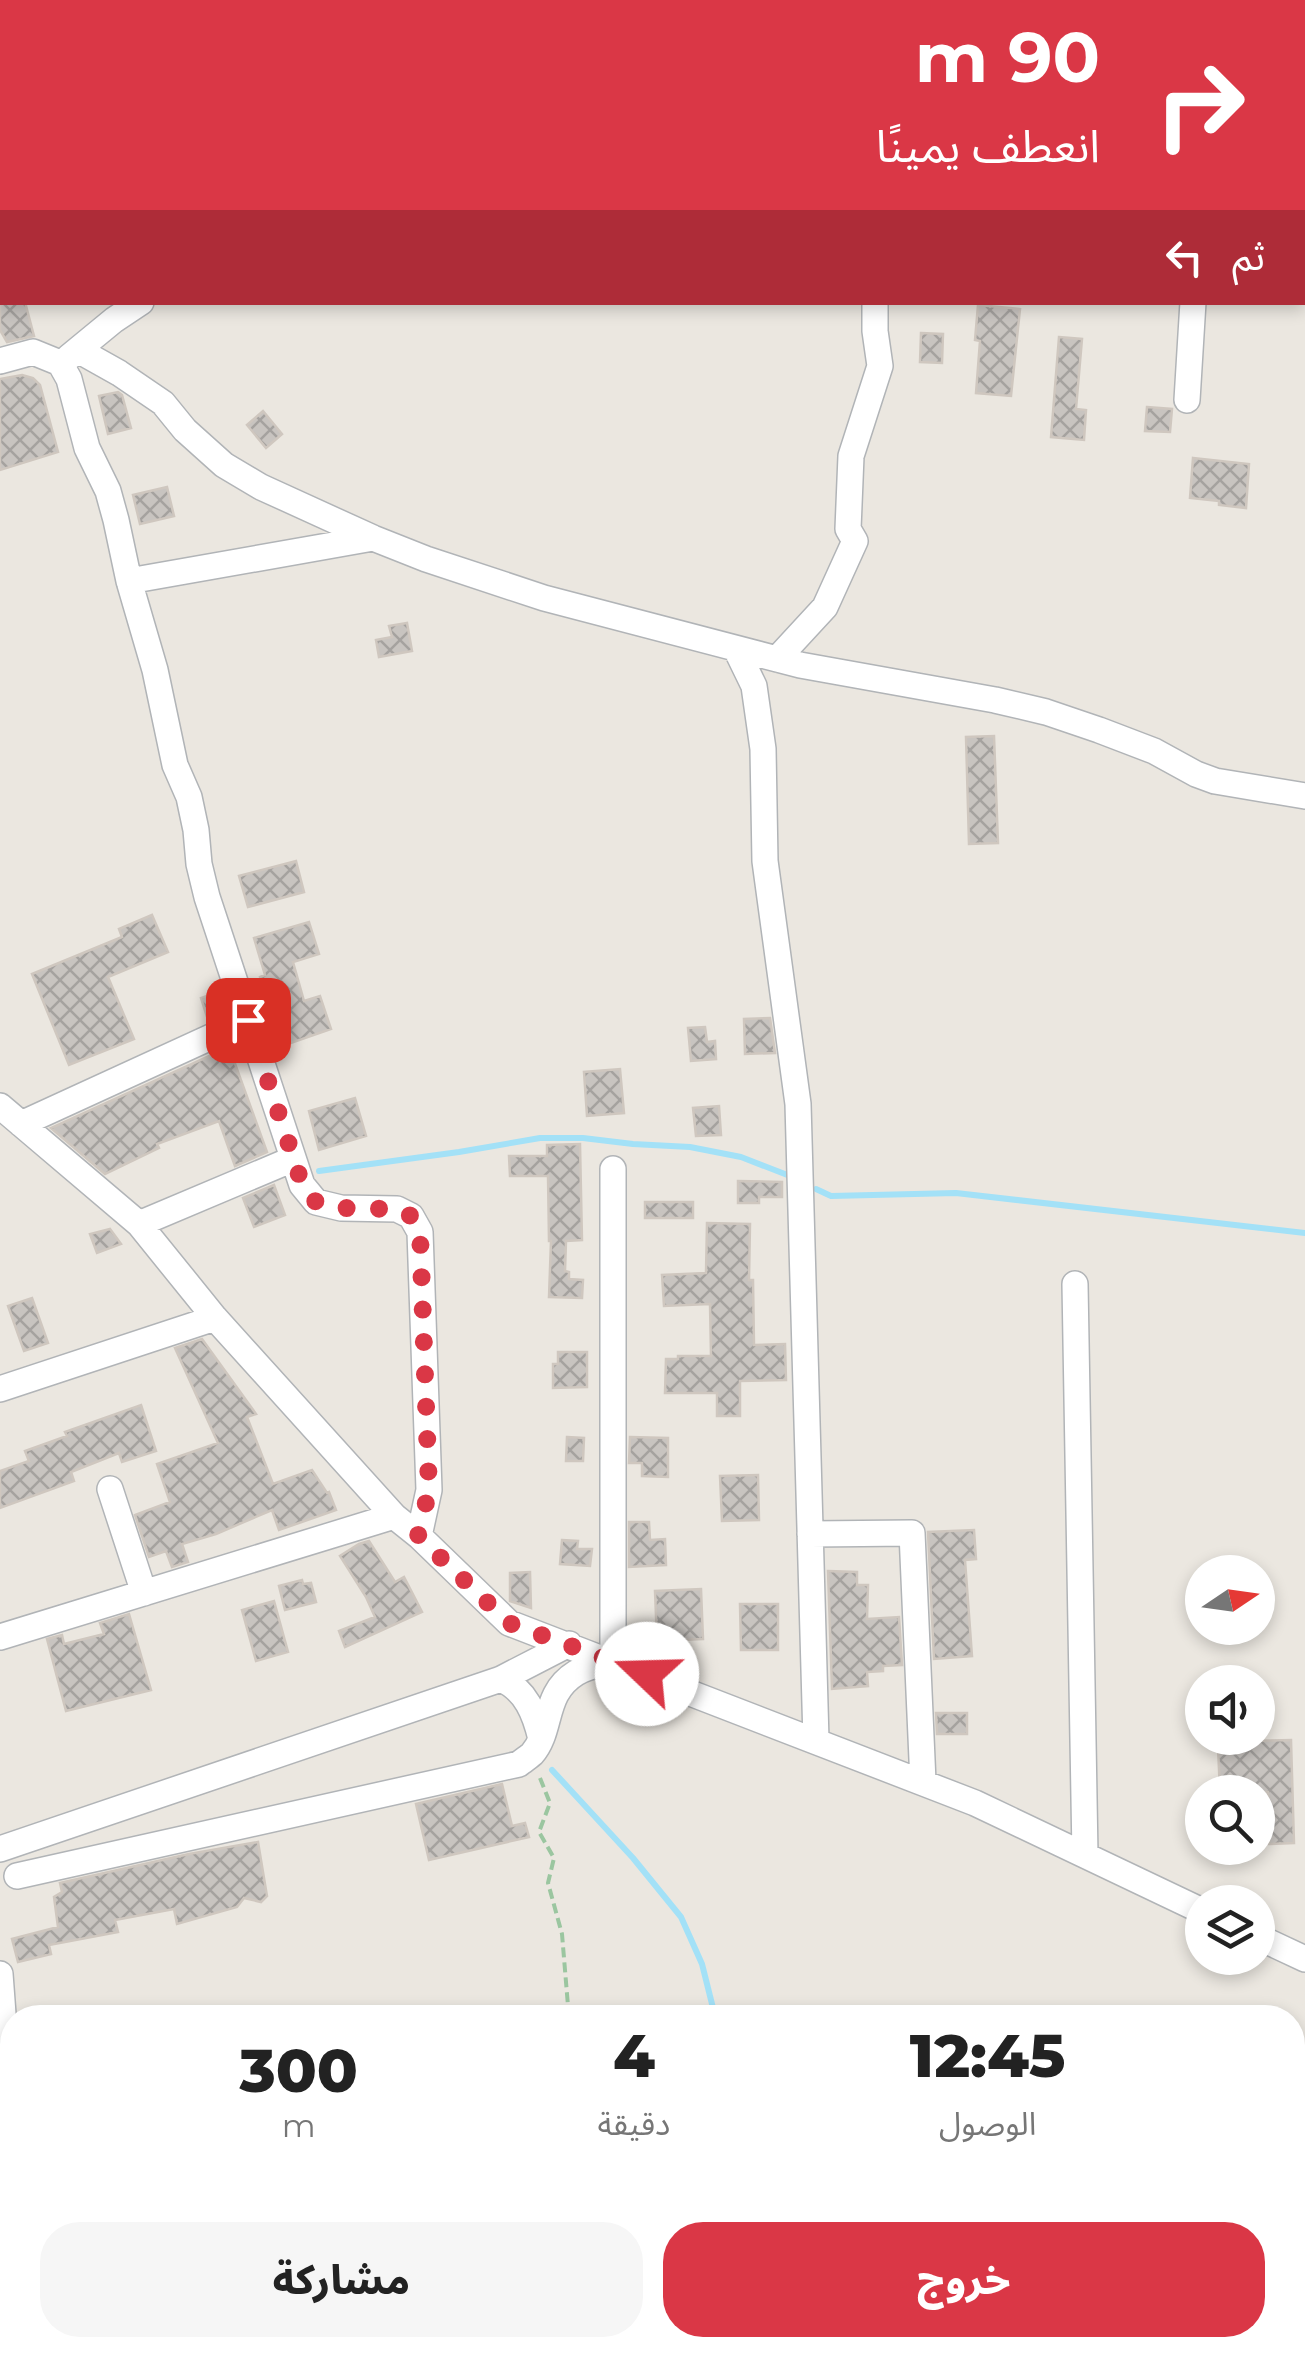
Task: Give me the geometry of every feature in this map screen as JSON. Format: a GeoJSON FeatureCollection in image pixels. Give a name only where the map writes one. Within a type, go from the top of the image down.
{"type":"FeatureCollection","features":[{"type":"Feature","properties":{"kind":"street"},"geometry":{"type":"LineString","coordinates":[[69,356],[136,305]]}},
{"type":"Feature","properties":{"kind":"street"},"geometry":{"type":"LineString","coordinates":[[777,659],[825,606],[855,541],[848,529],[851,456],[880,366],[875,305]]}},
{"type":"Feature","properties":{"kind":"street"},"geometry":{"type":"LineString","coordinates":[[1187,400],[1193,305]]}},
{"type":"Feature","properties":{"kind":"street"},"geometry":{"type":"LineString","coordinates":[[0,361],[33,352],[69,356],[119,373],[163,404],[224,464],[261,487],[426,559],[513,588],[736,649],[1046,712],[1154,751],[1215,781],[1305,796]]}},
{"type":"Feature","properties":{"kind":"street"},"geometry":{"type":"LineString","coordinates":[[69,356],[69,380],[86,448],[108,491],[128,581],[155,670],[175,766],[189,797],[207,897],[302,1184],[316,1202],[341,1208],[397,1209],[411,1216],[420,1232],[429,1490],[418,1536]]}},
{"type":"Feature","properties":{"kind":"street"},"geometry":{"type":"LineString","coordinates":[[128,581],[373,538]]}},
{"type":"Feature","properties":{"kind":"street"},"geometry":{"type":"LineString","coordinates":[[736,649],[754,686],[763,749],[765,861],[798,1104],[816,1740]]}},
{"type":"Feature","properties":{"kind":"street"},"geometry":{"type":"LineString","coordinates":[[248,1020],[10,1118],[139,1224],[216,1318],[394,1516],[509,1623],[976,1802],[1185,1902]]}},
{"type":"Feature","properties":{"kind":"street"},"geometry":{"type":"LineString","coordinates":[[139,1224],[293,1159]]}},
{"type":"Feature","properties":{"kind":"street"},"geometry":{"type":"LineString","coordinates":[[613,1170],[614,1662]]}},
{"type":"Feature","properties":{"kind":"street"},"geometry":{"type":"LineString","coordinates":[[1074,1284],[1085,1854]]}},
{"type":"Feature","properties":{"kind":"street"},"geometry":{"type":"LineString","coordinates":[[0,1389],[216,1318]]}},
{"type":"Feature","properties":{"kind":"street"},"geometry":{"type":"LineString","coordinates":[[110,1488],[144,1593]]}},
{"type":"Feature","properties":{"kind":"street"},"geometry":{"type":"LineString","coordinates":[[0,1637],[394,1516]]}},
{"type":"Feature","properties":{"kind":"street"},"geometry":{"type":"LineString","coordinates":[[810,1534],[912,1533],[923,1782]]}},
{"type":"Feature","properties":{"kind":"street"},"geometry":{"type":"LineString","coordinates":[[0,1848],[501,1679],[569,1644]]}},
{"type":"Feature","properties":{"kind":"street"},"geometry":{"type":"LineString","coordinates":[[16,1876],[519,1764],[536,1747],[550,1702],[564,1684],[588,1667],[614,1662]]}},
{"type":"Feature","properties":{"kind":"street"},"geometry":{"type":"LineString","coordinates":[[501,1679],[509,1682],[530,1707],[536,1747]]}},
{"type":"Feature","properties":{"kind":"street"},"geometry":{"type":"LineString","coordinates":[[1275,1945],[1305,1960]]}},
{"type":"Feature","properties":{"kind":"street"},"geometry":{"type":"LineString","coordinates":[[0,1974],[2,2005]]}},
{"type":"Feature","properties":{"kind":"path"},"geometry":{"type":"LineString","coordinates":[[536,1747],[550,1802],[538,1832],[554,1858],[548,1883],[562,1934],[567,2005]]}},
{"type":"Feature","properties":{"kind":"building"},"geometry":{"type":"Polygon","coordinates":[[[0,305],[26,305],[34,336],[7,342],[0,330],[0,305]]]}},
{"type":"Feature","properties":{"kind":"building"},"geometry":{"type":"Polygon","coordinates":[[[978,305],[1020,309],[1011,396],[976,393],[978,305]]]}},
{"type":"Feature","properties":{"kind":"building"},"geometry":{"type":"Polygon","coordinates":[[[921,333],[943,334],[942,363],[920,362],[921,333]]]}},
{"type":"Feature","properties":{"kind":"building"},"geometry":{"type":"Polygon","coordinates":[[[1059,337],[1082,339],[1076,409],[1086,410],[1084,440],[1051,437],[1059,337]]]}},
{"type":"Feature","properties":{"kind":"building"},"geometry":{"type":"Polygon","coordinates":[[[22,375],[40,385],[58,452],[0,470],[0,379],[22,375]]]}},
{"type":"Feature","properties":{"kind":"building"},"geometry":{"type":"Polygon","coordinates":[[[118,392],[131,428],[108,434],[99,396],[118,392]]]}},
{"type":"Feature","properties":{"kind":"building"},"geometry":{"type":"Polygon","coordinates":[[[1147,407],[1172,409],[1170,432],[1145,431],[1147,407]]]}},
{"type":"Feature","properties":{"kind":"building"},"geometry":{"type":"Polygon","coordinates":[[[263,411],[282,434],[266,448],[247,425],[263,411]]]}},
{"type":"Feature","properties":{"kind":"building"},"geometry":{"type":"Polygon","coordinates":[[[1193,458],[1249,464],[1246,508],[1190,498],[1193,458]]]}},
{"type":"Feature","properties":{"kind":"building"},"geometry":{"type":"Polygon","coordinates":[[[167,487],[174,516],[140,524],[133,495],[167,487]]]}},
{"type":"Feature","properties":{"kind":"building"},"geometry":{"type":"Polygon","coordinates":[[[407,623],[412,651],[379,657],[376,640],[392,637],[389,626],[407,623]]]}},
{"type":"Feature","properties":{"kind":"building"},"geometry":{"type":"Polygon","coordinates":[[[994,736],[998,843],[969,844],[966,737],[994,736]]]}},
{"type":"Feature","properties":{"kind":"building"},"geometry":{"type":"Polygon","coordinates":[[[296,861],[304,892],[248,907],[239,876],[296,861]]]}},
{"type":"Feature","properties":{"kind":"building"},"geometry":{"type":"Polygon","coordinates":[[[152,915],[168,952],[108,977],[134,1039],[69,1065],[32,974],[122,937],[119,929],[152,915]]]}},
{"type":"Feature","properties":{"kind":"building"},"geometry":{"type":"Polygon","coordinates":[[[309,922],[319,954],[293,962],[304,1001],[320,996],[331,1029],[291,1043],[277,1001],[267,1004],[260,977],[265,975],[254,938],[309,922]]]}},
{"type":"Feature","properties":{"kind":"building"},"geometry":{"type":"Polygon","coordinates":[[[221,991],[227,1012],[208,1020],[201,998],[221,991]]]}},
{"type":"Feature","properties":{"kind":"building"},"geometry":{"type":"Polygon","coordinates":[[[770,1018],[775,1053],[745,1054],[744,1019],[770,1018]]]}},
{"type":"Feature","properties":{"kind":"building"},"geometry":{"type":"Polygon","coordinates":[[[705,1027],[707,1042],[715,1041],[716,1059],[691,1061],[688,1028],[705,1027]]]}},
{"type":"Feature","properties":{"kind":"building"},"geometry":{"type":"Polygon","coordinates":[[[229,1047],[267,1152],[235,1166],[219,1121],[157,1144],[159,1148],[105,1174],[51,1128],[229,1047]]]}},
{"type":"Feature","properties":{"kind":"building"},"geometry":{"type":"Polygon","coordinates":[[[620,1069],[624,1113],[587,1116],[584,1072],[620,1069]]]}},
{"type":"Feature","properties":{"kind":"building"},"geometry":{"type":"Polygon","coordinates":[[[355,1098],[366,1136],[319,1150],[309,1111],[355,1098]]]}},
{"type":"Feature","properties":{"kind":"building"},"geometry":{"type":"Polygon","coordinates":[[[719,1106],[721,1135],[696,1136],[693,1108],[719,1106]]]}},
{"type":"Feature","properties":{"kind":"building"},"geometry":{"type":"Polygon","coordinates":[[[580,1144],[582,1240],[566,1241],[565,1271],[569,1272],[569,1279],[583,1280],[582,1298],[549,1297],[548,1176],[510,1176],[509,1156],[547,1156],[547,1145],[580,1144]]]}},
{"type":"Feature","properties":{"kind":"building"},"geometry":{"type":"Polygon","coordinates":[[[738,1181],[782,1182],[782,1197],[759,1197],[759,1203],[738,1203],[738,1181]]]}},
{"type":"Feature","properties":{"kind":"building"},"geometry":{"type":"Polygon","coordinates":[[[274,1185],[285,1215],[254,1227],[243,1198],[274,1185]]]}},
{"type":"Feature","properties":{"kind":"building"},"geometry":{"type":"Polygon","coordinates":[[[645,1202],[693,1202],[693,1218],[645,1218],[645,1202]]]}},
{"type":"Feature","properties":{"kind":"building"},"geometry":{"type":"Polygon","coordinates":[[[707,1223],[750,1224],[754,1345],[785,1344],[786,1380],[740,1381],[740,1416],[717,1416],[717,1393],[665,1393],[666,1359],[711,1356],[710,1304],[664,1306],[662,1275],[706,1273],[707,1223]]]}},
{"type":"Feature","properties":{"kind":"building"},"geometry":{"type":"Polygon","coordinates":[[[110,1229],[121,1244],[97,1253],[90,1234],[110,1229]]]}},
{"type":"Feature","properties":{"kind":"building"},"geometry":{"type":"Polygon","coordinates":[[[32,1298],[48,1343],[24,1351],[8,1306],[32,1298]]]}},
{"type":"Feature","properties":{"kind":"building"},"geometry":{"type":"Polygon","coordinates":[[[202,1339],[256,1414],[247,1417],[273,1484],[312,1470],[329,1492],[336,1510],[279,1530],[272,1510],[182,1544],[188,1562],[172,1567],[166,1551],[149,1557],[135,1515],[170,1502],[157,1464],[218,1443],[175,1348],[202,1339]]]}},
{"type":"Feature","properties":{"kind":"building"},"geometry":{"type":"Polygon","coordinates":[[[558,1352],[587,1352],[587,1387],[553,1388],[553,1364],[558,1364],[558,1352]]]}},
{"type":"Feature","properties":{"kind":"building"},"geometry":{"type":"Polygon","coordinates":[[[141,1405],[156,1451],[122,1462],[119,1453],[71,1472],[74,1481],[0,1508],[0,1471],[29,1461],[25,1451],[141,1405]]]}},
{"type":"Feature","properties":{"kind":"building"},"geometry":{"type":"Polygon","coordinates":[[[567,1437],[584,1438],[583,1461],[566,1461],[567,1437]]]}},
{"type":"Feature","properties":{"kind":"building"},"geometry":{"type":"Polygon","coordinates":[[[630,1437],[668,1438],[668,1477],[642,1476],[642,1463],[629,1463],[630,1437]]]}},
{"type":"Feature","properties":{"kind":"building"},"geometry":{"type":"Polygon","coordinates":[[[758,1475],[759,1520],[722,1521],[720,1476],[758,1475]]]}},
{"type":"Feature","properties":{"kind":"building"},"geometry":{"type":"Polygon","coordinates":[[[629,1522],[649,1522],[650,1540],[665,1539],[666,1565],[629,1567],[629,1522]]]}},
{"type":"Feature","properties":{"kind":"building"},"geometry":{"type":"Polygon","coordinates":[[[974,1530],[976,1559],[965,1560],[972,1656],[934,1659],[928,1532],[974,1530]]]}},
{"type":"Feature","properties":{"kind":"building"},"geometry":{"type":"Polygon","coordinates":[[[562,1540],[578,1541],[577,1549],[592,1549],[590,1566],[560,1564],[562,1540]]]}},
{"type":"Feature","properties":{"kind":"building"},"geometry":{"type":"Polygon","coordinates":[[[369,1541],[395,1582],[404,1577],[422,1612],[345,1647],[339,1631],[375,1617],[340,1556],[369,1541]]]}},
{"type":"Feature","properties":{"kind":"building"},"geometry":{"type":"Polygon","coordinates":[[[828,1571],[857,1572],[857,1585],[868,1585],[867,1619],[899,1617],[902,1665],[867,1672],[868,1686],[832,1689],[828,1571]]]}},
{"type":"Feature","properties":{"kind":"building"},"geometry":{"type":"Polygon","coordinates":[[[530,1572],[531,1608],[510,1601],[510,1573],[530,1572]]]}},
{"type":"Feature","properties":{"kind":"building"},"geometry":{"type":"Polygon","coordinates":[[[302,1580],[303,1584],[311,1583],[316,1602],[285,1610],[279,1586],[302,1580]]]}},
{"type":"Feature","properties":{"kind":"building"},"geometry":{"type":"Polygon","coordinates":[[[701,1589],[703,1639],[657,1641],[655,1591],[701,1589]]]}},
{"type":"Feature","properties":{"kind":"building"},"geometry":{"type":"Polygon","coordinates":[[[274,1601],[288,1652],[256,1661],[242,1610],[274,1601]]]}},
{"type":"Feature","properties":{"kind":"building"},"geometry":{"type":"Polygon","coordinates":[[[740,1604],[778,1604],[778,1650],[741,1650],[740,1604]]]}},
{"type":"Feature","properties":{"kind":"building"},"geometry":{"type":"Polygon","coordinates":[[[129,1614],[151,1690],[66,1711],[47,1639],[62,1635],[64,1644],[104,1634],[100,1623],[129,1614]]]}},
{"type":"Feature","properties":{"kind":"building"},"geometry":{"type":"Polygon","coordinates":[[[936,1713],[967,1713],[967,1734],[937,1734],[936,1713]]]}},
{"type":"Feature","properties":{"kind":"building"},"geometry":{"type":"Polygon","coordinates":[[[1275,1740],[1291,1740],[1294,1843],[1275,1844],[1275,1775],[1219,1775],[1218,1755],[1275,1755],[1275,1740]]]}},
{"type":"Feature","properties":{"kind":"building"},"geometry":{"type":"Polygon","coordinates":[[[502,1784],[512,1826],[525,1823],[529,1837],[429,1860],[416,1804],[502,1784]]]}},
{"type":"Feature","properties":{"kind":"building"},"geometry":{"type":"Polygon","coordinates":[[[258,1842],[267,1896],[261,1902],[244,1898],[237,1907],[177,1924],[174,1909],[115,1920],[118,1932],[49,1945],[51,1954],[18,1962],[12,1939],[58,1927],[54,1897],[62,1892],[60,1883],[258,1842]]]}},
{"type":"Feature","properties":{"kind":"waterway"},"geometry":{"type":"LineString","coordinates":[[319,1171],[540,1138],[583,1138],[690,1147],[741,1157],[790,1176]]}},
{"type":"Feature","properties":{"kind":"waterway"},"geometry":{"type":"LineString","coordinates":[[816,1189],[831,1196],[956,1193],[1305,1233]]}},
{"type":"Feature","properties":{"kind":"waterway"},"geometry":{"type":"LineString","coordinates":[[552,1770],[681,1917],[702,1964],[712,2005]]}},
{"type":"Feature","properties":{"kind":"route"},"geometry":{"type":"LineString","coordinates":[[248,1020],[302,1184],[316,1202],[341,1208],[397,1209],[411,1216],[420,1232],[429,1490],[418,1536],[509,1623],[647,1674]]}}]}
